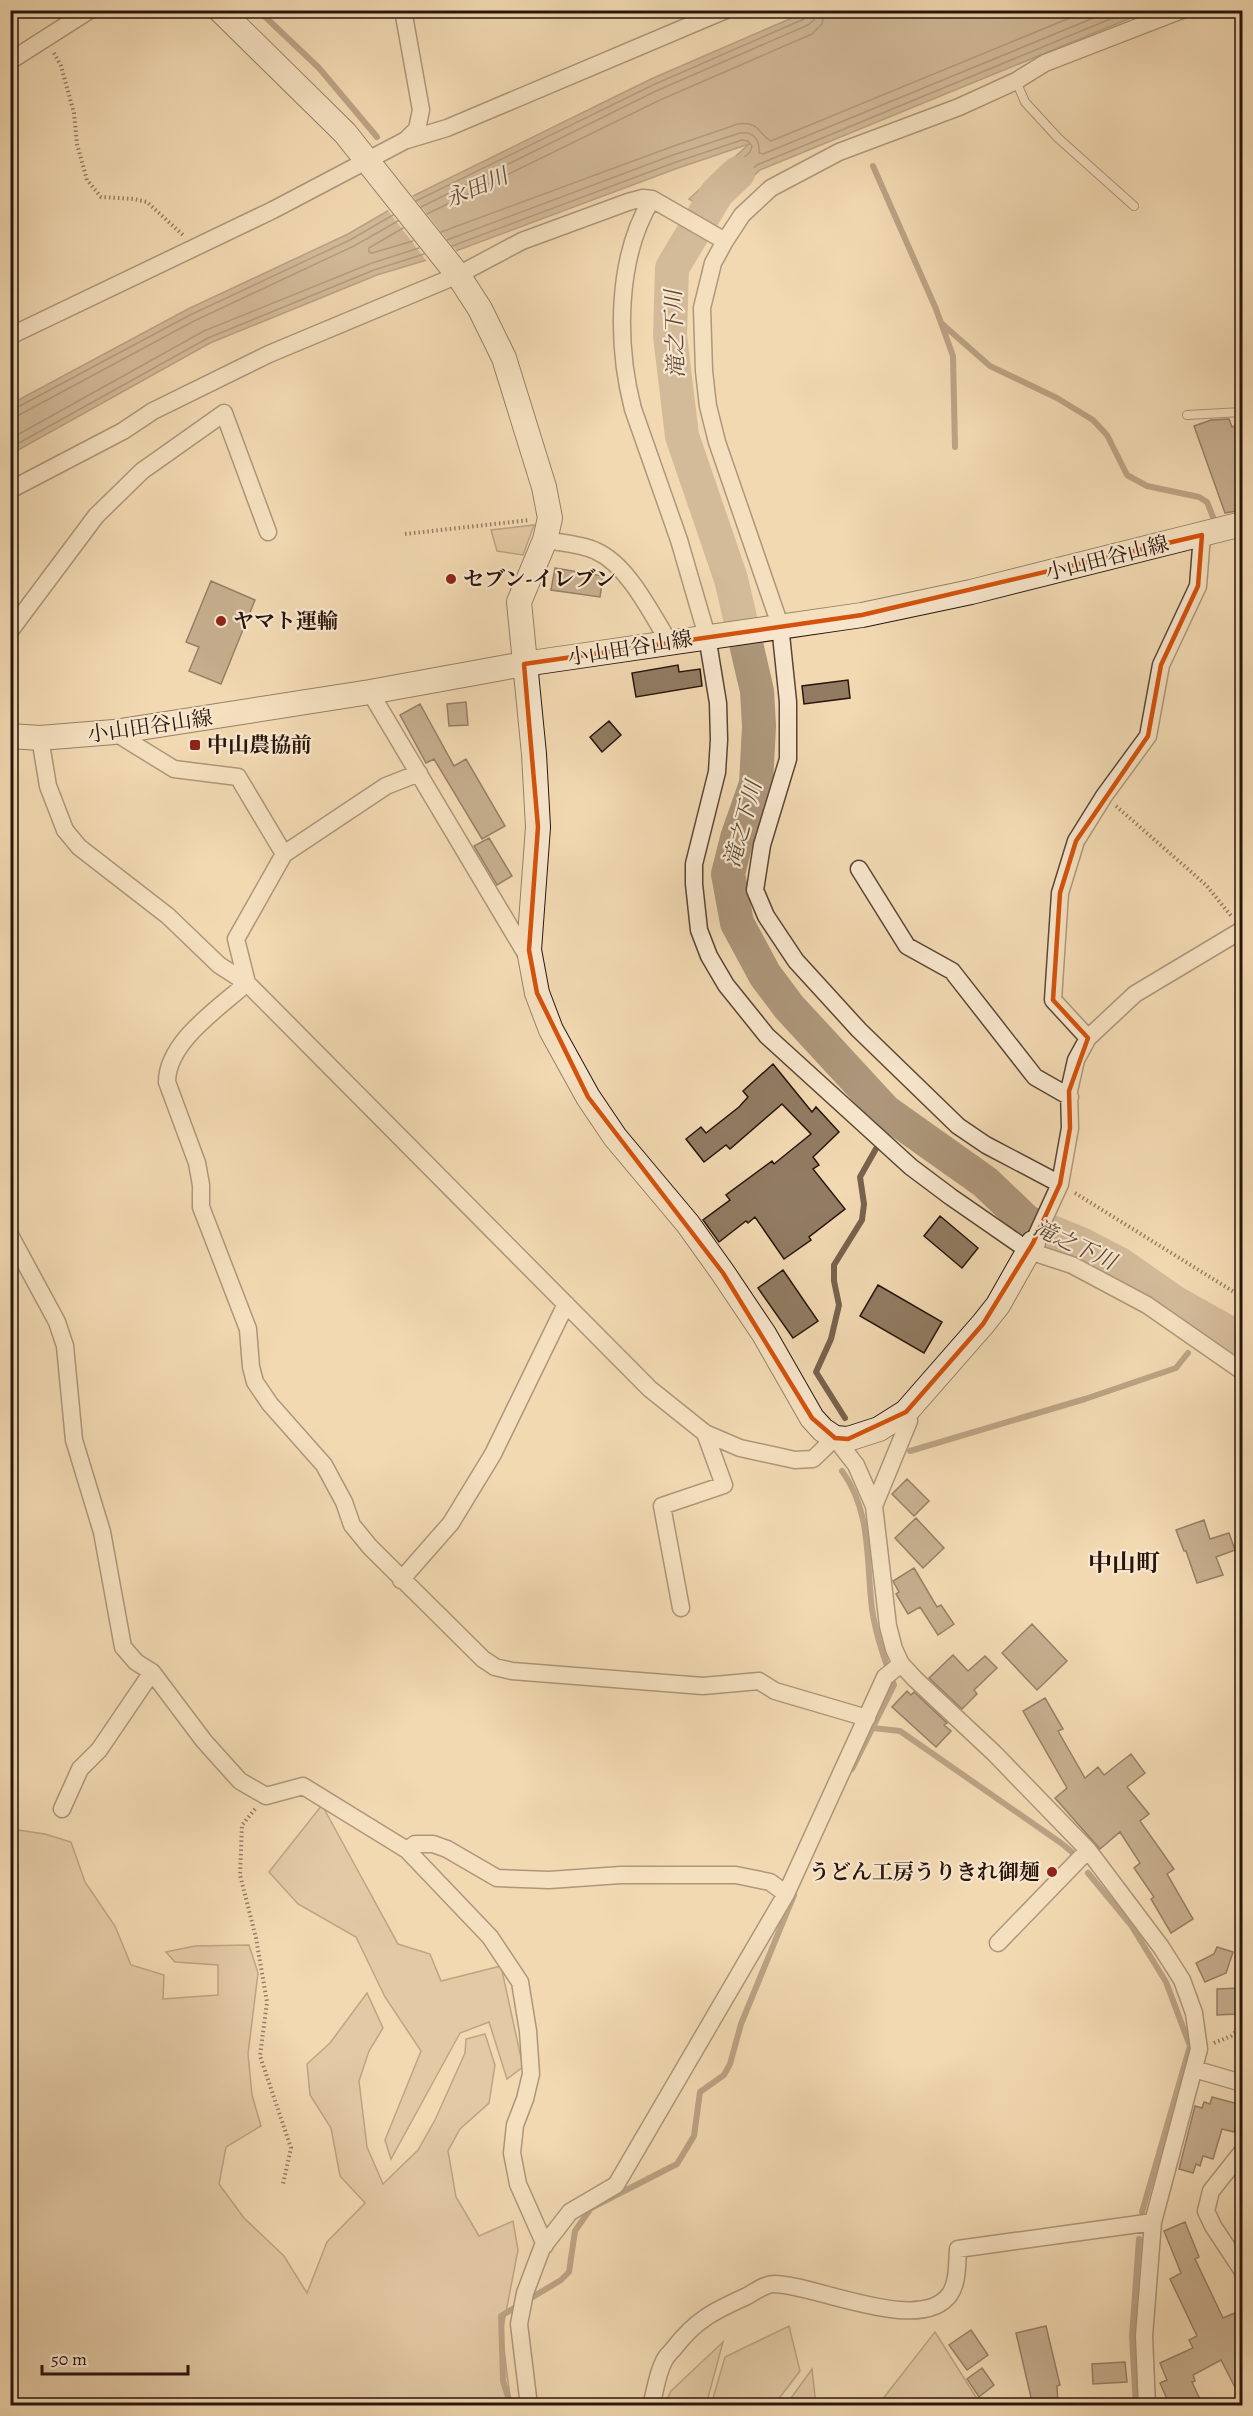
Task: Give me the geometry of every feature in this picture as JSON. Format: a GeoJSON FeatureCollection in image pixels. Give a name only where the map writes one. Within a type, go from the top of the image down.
{"type":"FeatureCollection","features":[{"type":"Feature","properties":{"kind":"street"},"geometry":{"type":"LineString","coordinates":[[10,61],[90,10]]}},
{"type":"Feature","properties":{"kind":"street"},"geometry":{"type":"LineString","coordinates":[[220,10],[345,133],[458,275],[480,309],[504,358],[544,487],[548,529],[519,602],[534,754],[538,827],[530,961],[537,993],[551,1030],[588,1096],[615,1137],[687,1224],[723,1273],[764,1334],[812,1418],[823,1430],[835,1438],[856,1466],[874,1506],[894,1670],[867,1718],[786,1894],[616,2185],[570,2212],[545,2245],[525,2293],[519,2324],[529,2406]]}},
{"type":"Feature","properties":{"kind":"street"},"geometry":{"type":"LineString","coordinates":[[10,336],[369,164],[406,140],[417,129],[421,110],[403,10]]}},
{"type":"Feature","properties":{"kind":"street"},"geometry":{"type":"LineString","coordinates":[[406,140],[447,128],[726,10]]}},
{"type":"Feature","properties":{"kind":"street"},"geometry":{"type":"LineString","coordinates":[[1058,1190],[958,1125],[851,1022],[796,962],[766,916],[755,890],[762,845],[788,759],[788,702],[776,626],[717,442],[708,406],[704,371],[702,308],[713,263],[742,215],[771,188],[795,173],[839,152],[959,107],[1016,81],[1045,63],[1182,10]]}},
{"type":"Feature","properties":{"kind":"street"},"geometry":{"type":"LineString","coordinates":[[10,490],[123,431],[153,411],[259,359],[458,275],[522,241],[628,202],[643,198],[652,199],[725,241]]}},
{"type":"Feature","properties":{"kind":"street"},"geometry":{"type":"LineString","coordinates":[[652,199],[640,219],[622,301],[627,385],[633,409],[711,636],[718,703],[717,772],[694,864],[695,909],[699,930],[709,956],[726,985],[768,1036],[891,1149],[951,1197],[1031,1247],[1072,1265],[1148,1305],[1242,1371]]}},
{"type":"Feature","properties":{"kind":"street"},"geometry":{"type":"LineString","coordinates":[[10,631],[96,516],[142,471],[224,413],[268,532]]}},
{"type":"Feature","properties":{"kind":"street","name":"小山田谷山線"},"geometry":{"type":"LineString","coordinates":[[10,736],[40,738],[114,732],[370,692],[524,664],[862,615],[971,592],[1242,524]]}},
{"type":"Feature","properties":{"kind":"street"},"geometry":{"type":"LineString","coordinates":[[548,529],[595,550],[609,559],[635,588],[669,642]]}},
{"type":"Feature","properties":{"kind":"street"},"geometry":{"type":"LineString","coordinates":[[1088,1038],[1053,1000],[1060,893],[1076,841],[1104,796],[1148,736],[1161,665],[1198,586],[1202,535]]}},
{"type":"Feature","properties":{"kind":"street"},"geometry":{"type":"LineString","coordinates":[[370,692],[530,961]]}},
{"type":"Feature","properties":{"kind":"street"},"geometry":{"type":"LineString","coordinates":[[114,732],[174,768],[238,777],[284,854]]}},
{"type":"Feature","properties":{"kind":"street"},"geometry":{"type":"LineString","coordinates":[[40,738],[48,786],[57,812],[65,830],[79,847],[168,916],[219,965],[247,983],[650,1389],[705,1433],[740,1448],[795,1460],[813,1459],[835,1438],[848,1439],[864,1436],[906,1412],[983,1324],[998,1305],[1031,1247],[1058,1190],[1070,1128],[1070,1097],[1076,1060],[1088,1038],[1135,994],[1239,925]]}},
{"type":"Feature","properties":{"kind":"street"},"geometry":{"type":"LineString","coordinates":[[247,983],[236,939],[284,854],[386,786],[419,773]]}},
{"type":"Feature","properties":{"kind":"street"},"geometry":{"type":"LineString","coordinates":[[860,869],[907,946],[952,971],[1035,1077],[1070,1097]]}},
{"type":"Feature","properties":{"kind":"street"},"geometry":{"type":"LineString","coordinates":[[247,983],[187,1037],[176,1051],[167,1069],[167,1082],[197,1163],[201,1185],[201,1207],[248,1329],[251,1367],[255,1382],[270,1404],[324,1465],[344,1502],[352,1525],[401,1580],[483,1659],[495,1667],[512,1671],[703,1686],[759,1681],[775,1691],[867,1718]]}},
{"type":"Feature","properties":{"kind":"street"},"geometry":{"type":"LineString","coordinates":[[12,1244],[57,1322],[65,1346],[74,1440],[102,1532],[123,1647],[136,1662],[152,1672],[204,1741],[240,1781],[266,1796],[303,1786],[407,1850],[490,1937],[520,1982],[528,2031],[531,2074],[515,2125],[512,2153],[518,2184],[545,2245]]}},
{"type":"Feature","properties":{"kind":"street"},"geometry":{"type":"LineString","coordinates":[[401,1580],[451,1523],[494,1454],[566,1304]]}},
{"type":"Feature","properties":{"kind":"street"},"geometry":{"type":"LineString","coordinates":[[874,1506],[909,1421],[906,1412]]}},
{"type":"Feature","properties":{"kind":"street"},"geometry":{"type":"LineString","coordinates":[[681,1608],[662,1506],[724,1485],[705,1433]]}},
{"type":"Feature","properties":{"kind":"street"},"geometry":{"type":"LineString","coordinates":[[894,1670],[915,1679],[994,1753],[1088,1850],[1161,1947],[1182,1980],[1194,2013],[1199,2049],[1153,2222],[1144,2336],[1147,2406]]}},
{"type":"Feature","properties":{"kind":"street"},"geometry":{"type":"LineString","coordinates":[[62,1809],[80,1769],[99,1750],[152,1672]]}},
{"type":"Feature","properties":{"kind":"street"},"geometry":{"type":"LineString","coordinates":[[407,1850],[416,1844],[433,1844],[447,1849],[497,1878],[549,1880],[621,1875],[736,1875],[770,1882],[786,1894]]}},
{"type":"Feature","properties":{"kind":"street"},"geometry":{"type":"LineString","coordinates":[[998,1943],[1088,1850]]}},
{"type":"Feature","properties":{"kind":"street"},"geometry":{"type":"LineString","coordinates":[[1194,2069],[1242,2083]]}},
{"type":"Feature","properties":{"kind":"street"},"geometry":{"type":"LineString","coordinates":[[1242,2152],[1211,2191],[1206,2211],[1213,2226],[1242,2270]]}},
{"type":"Feature","properties":{"kind":"street"},"geometry":{"type":"LineString","coordinates":[[651,2406],[664,2361],[689,2328],[716,2310],[770,2284],[790,2285],[850,2302],[894,2310],[916,2310],[937,2305],[950,2294],[955,2281],[958,2249],[1153,2222]]}},
{"type":"Feature","properties":{"kind":"lane"},"geometry":{"type":"LineString","coordinates":[[1016,81],[1025,102],[1058,138],[1134,206]]}},
{"type":"Feature","properties":{"kind":"lane"},"geometry":{"type":"LineString","coordinates":[[1187,415],[1242,412]]}},
{"type":"Feature","properties":{"kind":"path"},"geometry":{"type":"LineString","coordinates":[[47,38],[63,75],[74,113],[77,144],[87,180],[101,197],[147,202],[195,247]]}},
{"type":"Feature","properties":{"kind":"path"},"geometry":{"type":"LineString","coordinates":[[405,534],[548,529]]}},
{"type":"Feature","properties":{"kind":"path"},"geometry":{"type":"LineString","coordinates":[[1104,796],[1206,885],[1239,925]]}},
{"type":"Feature","properties":{"kind":"path"},"geometry":{"type":"LineString","coordinates":[[1058,1190],[1242,1297]]}},
{"type":"Feature","properties":{"kind":"path"},"geometry":{"type":"LineString","coordinates":[[266,1796],[242,1825],[240,1875],[256,1938],[267,2002],[260,2056],[291,2148],[283,2184]]}},
{"type":"Feature","properties":{"kind":"path"},"geometry":{"type":"LineString","coordinates":[[1199,2049],[1231,2036],[1242,2026]]}},
{"type":"Feature","properties":{"kind":"highlighted area"},"geometry":{"type":"Polygon","coordinates":[[[1202,535],[1198,586],[1161,665],[1148,736],[1076,841],[1060,893],[1053,1000],[1088,1038],[1069,1091],[1070,1128],[1060,1184],[1033,1243],[983,1324],[906,1412],[848,1439],[835,1438],[812,1418],[723,1273],[588,1097],[537,993],[529,950],[538,827],[524,664],[862,615],[1202,535]]]}},
{"type":"Feature","properties":{"kind":"shaded area"},"geometry":{"type":"Polygon","coordinates":[[[534,525],[523,555],[497,551],[491,530],[534,525]]]}},
{"type":"Feature","properties":{"kind":"shaded area"},"geometry":{"type":"Polygon","coordinates":[[[322,1805],[398,1944],[430,1954],[441,1981],[501,1966],[523,2067],[507,2079],[489,2022],[460,2033],[391,2159],[385,2140],[421,2051],[385,1997],[356,1937],[298,1904],[269,1872],[322,1805]]]}},
{"type":"Feature","properties":{"kind":"shaded area"},"geometry":{"type":"Polygon","coordinates":[[[11,1829],[45,1834],[71,1842],[85,1882],[115,1926],[131,1965],[164,1975],[163,1999],[218,1995],[218,1965],[175,1962],[166,1952],[195,1946],[249,1945],[258,1973],[248,2054],[252,2095],[261,2126],[226,2147],[219,2184],[244,2218],[284,2256],[307,2293],[327,2242],[365,2203],[340,2176],[331,2128],[310,2095],[307,2064],[330,2043],[367,1993],[383,2028],[369,2051],[359,2081],[367,2147],[383,2184],[418,2150],[435,2120],[465,2053],[466,2039],[485,2034],[495,2065],[489,2103],[460,2129],[448,2151],[456,2197],[479,2236],[513,2221],[518,2250],[502,2333],[511,2405],[11,2405],[11,1829]]]}},
{"type":"Feature","properties":{"kind":"shaded area"},"geometry":{"type":"Polygon","coordinates":[[[789,2326],[800,2371],[774,2405],[711,2405],[725,2357],[789,2326]]]}},
{"type":"Feature","properties":{"kind":"shaded area"},"geometry":{"type":"Polygon","coordinates":[[[935,2332],[981,2405],[878,2405],[935,2332]]]}},
{"type":"Feature","properties":{"kind":"shaded area"},"geometry":{"type":"Polygon","coordinates":[[[723,2342],[706,2405],[664,2405],[671,2391],[723,2342]]]}},
{"type":"Feature","properties":{"kind":"shaded area"},"geometry":{"type":"Polygon","coordinates":[[[812,2369],[816,2405],[786,2405],[812,2369]]]}},
{"type":"Feature","properties":{"kind":"water","name":"永田川"},"geometry":{"type":"Polygon","coordinates":[[[808,11],[1148,11],[760,170],[715,213],[689,199],[749,144],[453,252],[377,275],[210,343],[11,454],[11,404],[188,309],[348,234],[415,195],[651,79],[808,11]]]}},
{"type":"Feature","properties":{"kind":"pier"},"geometry":{"type":"Polygon","coordinates":[[[411,194],[458,253],[428,263],[386,208],[411,194]]]}},
{"type":"Feature","properties":{"kind":"building"},"geometry":{"type":"Polygon","coordinates":[[[1229,419],[1232,427],[1242,423],[1242,510],[1225,513],[1194,426],[1211,420],[1229,419]]]}},
{"type":"Feature","properties":{"kind":"building"},"geometry":{"type":"Polygon","coordinates":[[[555,568],[603,576],[600,597],[551,590],[555,568]]]}},
{"type":"Feature","properties":{"kind":"building","name":"ヤマト運輸"},"geometry":{"type":"Polygon","coordinates":[[[211,581],[255,600],[221,684],[189,671],[199,647],[186,642],[211,581]]]}},
{"type":"Feature","properties":{"kind":"building"},"geometry":{"type":"Polygon","coordinates":[[[678,665],[679,672],[700,669],[702,686],[636,697],[632,673],[678,665]]]}},
{"type":"Feature","properties":{"kind":"building"},"geometry":{"type":"Polygon","coordinates":[[[848,680],[850,698],[804,704],[802,686],[848,680]]]}},
{"type":"Feature","properties":{"kind":"building"},"geometry":{"type":"Polygon","coordinates":[[[466,702],[468,725],[449,726],[447,704],[466,702]]]}},
{"type":"Feature","properties":{"kind":"building"},"geometry":{"type":"Polygon","coordinates":[[[420,704],[454,766],[466,759],[505,826],[482,839],[434,759],[426,763],[400,715],[420,704]]]}},
{"type":"Feature","properties":{"kind":"building"},"geometry":{"type":"Polygon","coordinates":[[[609,721],[621,735],[602,752],[590,737],[609,721]]]}},
{"type":"Feature","properties":{"kind":"building"},"geometry":{"type":"Polygon","coordinates":[[[489,838],[512,876],[497,885],[474,846],[489,838]]]}},
{"type":"Feature","properties":{"kind":"building"},"geometry":{"type":"Polygon","coordinates":[[[773,1064],[812,1112],[816,1107],[839,1132],[813,1157],[819,1165],[813,1169],[845,1209],[809,1237],[811,1240],[784,1259],[755,1217],[748,1223],[746,1221],[719,1242],[703,1220],[730,1200],[726,1195],[772,1161],[774,1164],[811,1134],[782,1104],[730,1149],[726,1145],[704,1162],[686,1139],[701,1127],[706,1133],[739,1107],[748,1097],[743,1091],[773,1064]]]}},
{"type":"Feature","properties":{"kind":"building"},"geometry":{"type":"Polygon","coordinates":[[[940,1216],[978,1248],[962,1268],[924,1236],[940,1216]]]}},
{"type":"Feature","properties":{"kind":"building"},"geometry":{"type":"Polygon","coordinates":[[[783,1270],[818,1321],[793,1338],[758,1288],[783,1270]]]}},
{"type":"Feature","properties":{"kind":"building"},"geometry":{"type":"Polygon","coordinates":[[[878,1285],[942,1322],[924,1353],[860,1316],[878,1285]]]}},
{"type":"Feature","properties":{"kind":"building"},"geometry":{"type":"Polygon","coordinates":[[[907,1479],[929,1501],[914,1516],[892,1494],[907,1479]]]}},
{"type":"Feature","properties":{"kind":"building"},"geometry":{"type":"Polygon","coordinates":[[[916,1518],[944,1548],[923,1568],[895,1538],[916,1518]]]}},
{"type":"Feature","properties":{"kind":"building"},"geometry":{"type":"Polygon","coordinates":[[[1204,1520],[1210,1539],[1229,1533],[1235,1550],[1216,1557],[1223,1575],[1197,1583],[1176,1530],[1204,1520]]]}},
{"type":"Feature","properties":{"kind":"building"},"geometry":{"type":"Polygon","coordinates":[[[914,1568],[937,1607],[941,1605],[954,1624],[938,1635],[920,1607],[908,1614],[896,1594],[899,1592],[893,1581],[914,1568]]]}},
{"type":"Feature","properties":{"kind":"building"},"geometry":{"type":"Polygon","coordinates":[[[1032,1624],[1067,1661],[1037,1690],[1002,1653],[1032,1624]]]}},
{"type":"Feature","properties":{"kind":"building"},"geometry":{"type":"Polygon","coordinates":[[[953,1655],[968,1671],[985,1656],[997,1668],[974,1690],[977,1694],[962,1709],[929,1678],[953,1655]]]}},
{"type":"Feature","properties":{"kind":"building"},"geometry":{"type":"Polygon","coordinates":[[[907,1691],[911,1695],[914,1692],[947,1723],[944,1725],[951,1731],[936,1747],[892,1707],[907,1691]]]}},
{"type":"Feature","properties":{"kind":"building"},"geometry":{"type":"Polygon","coordinates":[[[1045,1698],[1063,1729],[1058,1731],[1085,1778],[1098,1767],[1104,1775],[1131,1754],[1145,1773],[1127,1787],[1149,1814],[1140,1821],[1174,1869],[1167,1874],[1193,1919],[1171,1933],[1151,1899],[1154,1897],[1134,1868],[1140,1863],[1120,1832],[1100,1849],[1055,1798],[1067,1788],[1023,1711],[1045,1698]]]}},
{"type":"Feature","properties":{"kind":"building"},"geometry":{"type":"Polygon","coordinates":[[[1217,1947],[1233,1952],[1226,1973],[1205,1982],[1196,1963],[1214,1954],[1217,1947]]]}},
{"type":"Feature","properties":{"kind":"building"},"geometry":{"type":"Polygon","coordinates":[[[1242,1988],[1242,2010],[1237,2010],[1237,2014],[1217,2015],[1217,1989],[1242,1988]]]}},
{"type":"Feature","properties":{"kind":"building"},"geometry":{"type":"Polygon","coordinates":[[[1212,2097],[1242,2105],[1234,2132],[1222,2129],[1213,2159],[1203,2156],[1200,2166],[1196,2164],[1193,2173],[1179,2169],[1195,2106],[1202,2108],[1204,2102],[1210,2104],[1212,2097]]]}},
{"type":"Feature","properties":{"kind":"building"},"geometry":{"type":"Polygon","coordinates":[[[1185,2222],[1199,2257],[1195,2259],[1223,2318],[1242,2310],[1242,2401],[1221,2360],[1193,2375],[1195,2381],[1192,2382],[1203,2406],[1170,2406],[1160,2383],[1167,2380],[1160,2363],[1193,2348],[1189,2340],[1197,2336],[1170,2279],[1181,2273],[1164,2231],[1185,2222]]]}},
{"type":"Feature","properties":{"kind":"building"},"geometry":{"type":"Polygon","coordinates":[[[1046,2326],[1060,2385],[1057,2386],[1058,2406],[1033,2406],[1016,2333],[1046,2326]]]}},
{"type":"Feature","properties":{"kind":"building"},"geometry":{"type":"Polygon","coordinates":[[[971,2330],[988,2355],[967,2370],[949,2345],[971,2330]]]}},
{"type":"Feature","properties":{"kind":"building"},"geometry":{"type":"Polygon","coordinates":[[[1125,2362],[1127,2382],[1093,2384],[1092,2364],[1125,2362]]]}},
{"type":"Feature","properties":{"kind":"building"},"geometry":{"type":"Polygon","coordinates":[[[982,2368],[994,2385],[979,2397],[967,2379],[982,2368]]]}},
{"type":"Feature","properties":{"kind":"waterway"},"geometry":{"type":"LineString","coordinates":[[10,14],[15,10]]}},
{"type":"Feature","properties":{"kind":"waterway"},"geometry":{"type":"LineString","coordinates":[[258,10],[319,68],[377,137]]}},
{"type":"Feature","properties":{"kind":"waterway"},"geometry":{"type":"LineString","coordinates":[[873,166],[936,309],[953,356],[955,447]]}},
{"type":"Feature","properties":{"kind":"waterway","name":"滝之下川"},"geometry":{"type":"LineString","coordinates":[[738,173],[717,193],[672,268],[670,336],[682,436],[731,579],[757,691],[759,726],[756,784],[737,838],[728,874],[737,923],[765,975],[789,1007],[885,1111],[985,1182],[1027,1222],[1081,1244],[1118,1263],[1174,1302],[1242,1340]]}},
{"type":"Feature","properties":{"kind":"waterway"},"geometry":{"type":"LineString","coordinates":[[941,323],[990,366],[1057,398],[1093,420],[1107,435],[1127,475],[1147,486],[1199,497],[1207,502],[1213,517]]}},
{"type":"Feature","properties":{"kind":"waterway"},"geometry":{"type":"LineString","coordinates":[[845,1418],[816,1372],[831,1339],[839,1305],[834,1281],[834,1265],[862,1220],[864,1204],[860,1177],[894,1117]]}},
{"type":"Feature","properties":{"kind":"waterway","name":"滝之下川"},"geometry":{"type":"LineString","coordinates":[[1208,1328],[1212,1323]]}},
{"type":"Feature","properties":{"kind":"waterway"},"geometry":{"type":"LineString","coordinates":[[910,1451],[1085,1399],[1176,1368],[1188,1353]]}},
{"type":"Feature","properties":{"kind":"waterway"},"geometry":{"type":"LineString","coordinates":[[842,1471],[852,1487],[863,1520],[872,1609],[881,1648],[894,1685],[852,1769]]}},
{"type":"Feature","properties":{"kind":"waterway"},"geometry":{"type":"LineString","coordinates":[[873,1728],[900,1731],[1073,1853]]}},
{"type":"Feature","properties":{"kind":"waterway"},"geometry":{"type":"LineString","coordinates":[[1088,1873],[1131,1925],[1166,1982],[1190,2046],[1142,2212]]}},
{"type":"Feature","properties":{"kind":"waterway"},"geometry":{"type":"LineString","coordinates":[[511,2406],[503,2381],[501,2316],[561,2280],[569,2272],[575,2231],[591,2208],[677,2164],[694,2136],[700,2092],[724,2075],[730,2064],[741,2024],[794,1895]]}},
{"type":"Feature","properties":{"kind":"waterway"},"geometry":{"type":"LineString","coordinates":[[1136,2406],[1132,2336],[1139,2239]]}},
{"type":"Feature","properties":{"kind":"place","name":"セブン-イレブン"},"geometry":{"type":"Point","coordinates":[451,579]}},
{"type":"Feature","properties":{"kind":"place","name":"ヤマト運輸"},"geometry":{"type":"Point","coordinates":[221,621]}},
{"type":"Feature","properties":{"kind":"place","name":"中山農協前"},"geometry":{"type":"Point","coordinates":[195,745]}},
{"type":"Feature","properties":{"kind":"place","name":"うどん工房うりきれ御麺"},"geometry":{"type":"Point","coordinates":[1052,1872]}},
{"type":"Feature","properties":{"kind":"district","name":"中山町"},"geometry":{"type":"Point","coordinates":[1124,1563]}}]}
